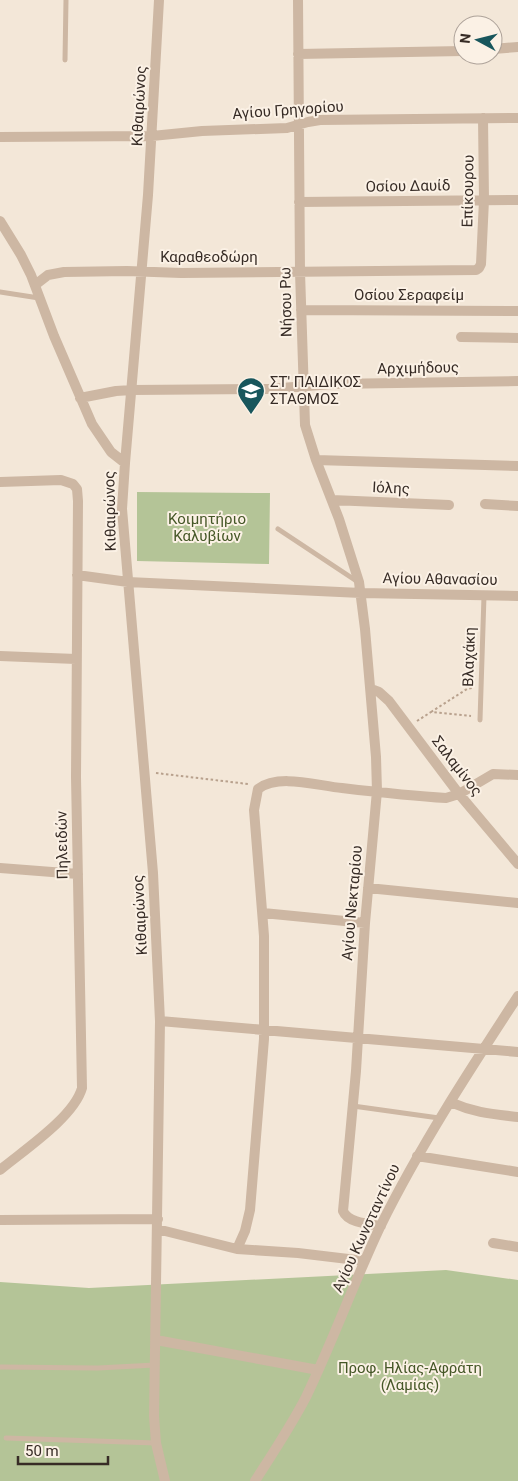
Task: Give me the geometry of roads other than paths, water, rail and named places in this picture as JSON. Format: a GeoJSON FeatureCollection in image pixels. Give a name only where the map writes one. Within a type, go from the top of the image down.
{"type":"FeatureCollection","features":[{"type":"Feature","properties":{"kind":"street","name":"Κιθαιρώνος"},"geometry":{"type":"LineString","coordinates":[[159,0],[143,272],[124,463],[123,526],[153,873],[160,1021],[154,1424],[156,1443],[165,1481]]}},
{"type":"Feature","properties":{"kind":"street","name":"Νήσου Ρω"},"geometry":{"type":"LineString","coordinates":[[298,0],[300,272],[305,425],[316,460],[332,500],[361,593]]}},
{"type":"Feature","properties":{"kind":"street"},"geometry":{"type":"LineString","coordinates":[[503,48],[518,47]]}},
{"type":"Feature","properties":{"kind":"street"},"geometry":{"type":"LineString","coordinates":[[298,54],[453,51]]}},
{"type":"Feature","properties":{"kind":"street","name":"Επίκουρου"},"geometry":{"type":"LineString","coordinates":[[481,264],[484,200],[483,118]]}},
{"type":"Feature","properties":{"kind":"street","name":"Αγίου Γρηγορίου"},"geometry":{"type":"LineString","coordinates":[[0,137],[152,136],[202,131],[287,128],[320,120],[518,118]]}},
{"type":"Feature","properties":{"kind":"street","name":"Οσίου Δαυίδ"},"geometry":{"type":"LineString","coordinates":[[299,202],[518,200]]}},
{"type":"Feature","properties":{"kind":"street"},"geometry":{"type":"LineString","coordinates":[[0,221],[21,255],[35,284],[80,398],[101,439],[111,452],[124,463]]}},
{"type":"Feature","properties":{"kind":"street","name":"Καραθεοδώρη"},"geometry":{"type":"LineString","coordinates":[[35,284],[48,275],[55,273],[476,270],[481,264]]}},
{"type":"Feature","properties":{"kind":"street","name":"Οσίου Σεραφείμ"},"geometry":{"type":"LineString","coordinates":[[301,310],[518,311]]}},
{"type":"Feature","properties":{"kind":"street"},"geometry":{"type":"LineString","coordinates":[[461,337],[518,338]]}},
{"type":"Feature","properties":{"kind":"street","name":"Αρχιμήδους"},"geometry":{"type":"LineString","coordinates":[[80,398],[132,390],[270,389],[340,384],[518,381]]}},
{"type":"Feature","properties":{"kind":"street"},"geometry":{"type":"LineString","coordinates":[[316,460],[518,466]]}},
{"type":"Feature","properties":{"kind":"street","name":"Πηλειδών"},"geometry":{"type":"LineString","coordinates":[[0,482],[61,480],[73,484],[77,489],[76,777],[82,1088],[80,1097],[63,1118],[0,1170]]}},
{"type":"Feature","properties":{"kind":"street","name":"Ιόλης"},"geometry":{"type":"LineString","coordinates":[[332,500],[449,506]]}},
{"type":"Feature","properties":{"kind":"street"},"geometry":{"type":"LineString","coordinates":[[485,504],[518,506]]}},
{"type":"Feature","properties":{"kind":"street","name":"Αγίου Αθανασίου"},"geometry":{"type":"LineString","coordinates":[[77,575],[128,582],[361,593],[518,596]]}},
{"type":"Feature","properties":{"kind":"street","name":"Αγίου Νεκταρίου"},"geometry":{"type":"LineString","coordinates":[[361,593],[371,689],[376,757],[376,791],[353,1106],[343,1210],[345,1215],[354,1221],[381,1226]]}},
{"type":"Feature","properties":{"kind":"street"},"geometry":{"type":"LineString","coordinates":[[0,656],[76,659]]}},
{"type":"Feature","properties":{"kind":"street","name":"Σαλαμίνος"},"geometry":{"type":"LineString","coordinates":[[371,689],[384,696],[459,794],[518,864]]}},
{"type":"Feature","properties":{"kind":"street"},"geometry":{"type":"LineString","coordinates":[[236,1249],[245,1231],[250,1210],[264,1031],[263,913],[254,810],[256,794],[259,788],[272,783],[298,782],[446,798],[459,794],[493,774],[518,775]]}},
{"type":"Feature","properties":{"kind":"street"},"geometry":{"type":"LineString","coordinates":[[0,868],[78,874]]}},
{"type":"Feature","properties":{"kind":"street"},"geometry":{"type":"LineString","coordinates":[[368,888],[518,904]]}},
{"type":"Feature","properties":{"kind":"street"},"geometry":{"type":"LineString","coordinates":[[263,913],[365,923]]}},
{"type":"Feature","properties":{"kind":"street","name":"Αγίου Κωνσταντίνου"},"geometry":{"type":"LineString","coordinates":[[255,1481],[297,1413],[318,1370],[381,1226],[417,1156],[439,1118],[518,996]]}},
{"type":"Feature","properties":{"kind":"street"},"geometry":{"type":"LineString","coordinates":[[160,1021],[518,1052]]}},
{"type":"Feature","properties":{"kind":"street"},"geometry":{"type":"LineString","coordinates":[[450,1102],[481,1113],[518,1117]]}},
{"type":"Feature","properties":{"kind":"street"},"geometry":{"type":"LineString","coordinates":[[417,1156],[518,1172]]}},
{"type":"Feature","properties":{"kind":"street"},"geometry":{"type":"LineString","coordinates":[[0,1220],[157,1224],[236,1249],[298,1253],[365,1261]]}},
{"type":"Feature","properties":{"kind":"street"},"geometry":{"type":"LineString","coordinates":[[493,1243],[518,1247]]}},
{"type":"Feature","properties":{"kind":"street"},"geometry":{"type":"LineString","coordinates":[[156,1340],[318,1370]]}},
{"type":"Feature","properties":{"kind":"lane"},"geometry":{"type":"LineString","coordinates":[[65,60],[66,0]]}},
{"type":"Feature","properties":{"kind":"lane"},"geometry":{"type":"LineString","coordinates":[[0,292],[40,298]]}},
{"type":"Feature","properties":{"kind":"lane"},"geometry":{"type":"LineString","coordinates":[[278,529],[359,582]]}},
{"type":"Feature","properties":{"kind":"lane","name":"Βλαχάκη"},"geometry":{"type":"LineString","coordinates":[[480,718],[484,595]]}},
{"type":"Feature","properties":{"kind":"lane"},"geometry":{"type":"LineString","coordinates":[[353,1106],[439,1118]]}},
{"type":"Feature","properties":{"kind":"lane"},"geometry":{"type":"LineString","coordinates":[[0,1366],[98,1368],[155,1365]]}},
{"type":"Feature","properties":{"kind":"lane"},"geometry":{"type":"LineString","coordinates":[[6,1438],[156,1443]]}},
{"type":"Feature","properties":{"kind":"place","name":"ΣΤ' ΠΑΙΔΙΚΟΣ ΣΤΑΘΜΟΣ"},"geometry":{"type":"Point","coordinates":[251,415]}},
{"type":"Feature","properties":{"kind":"park label","name":"Κοιμητήριο Καλυβίων"},"geometry":{"type":"Point","coordinates":[207,528]}},
{"type":"Feature","properties":{"kind":"park label","name":"Προφ. Ηλίας-Αφράτη (Λαμίας)"},"geometry":{"type":"Point","coordinates":[410,1376]}}]}
